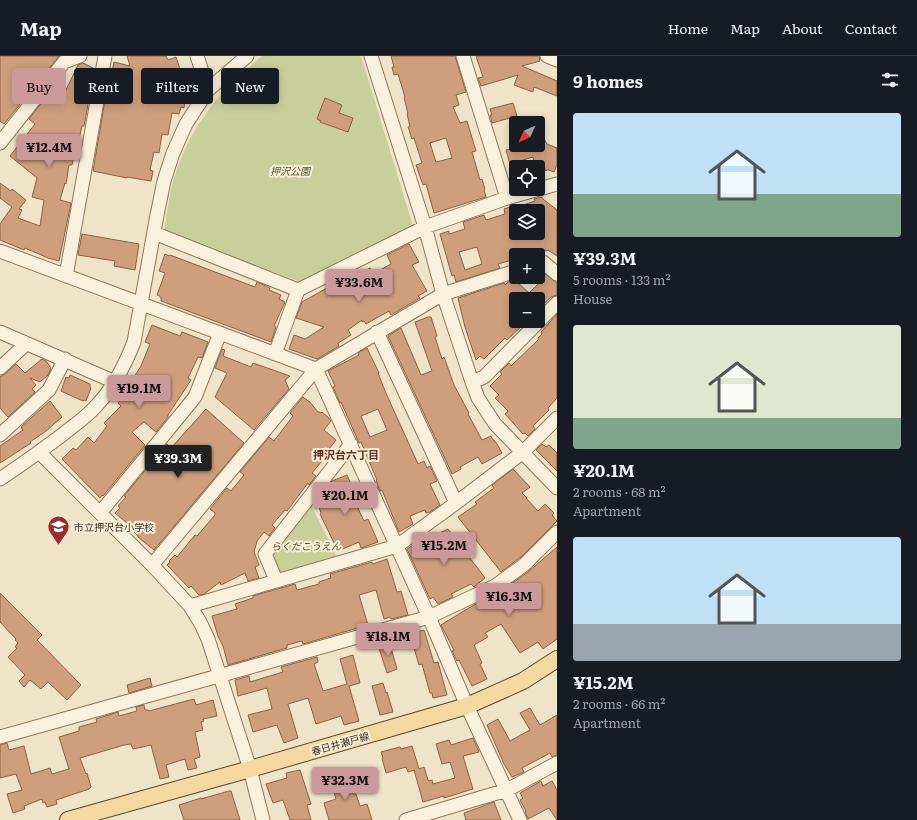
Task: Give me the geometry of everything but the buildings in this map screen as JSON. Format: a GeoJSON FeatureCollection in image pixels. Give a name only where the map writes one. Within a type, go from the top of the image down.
{"type":"FeatureCollection","features":[{"type":"Feature","properties":{"kind":"main road","name":"春日井瀬戸線"},"geometry":{"type":"LineString","coordinates":[[68,820],[467,706],[523,681],[557,659]]}},
{"type":"Feature","properties":{"kind":"street"},"geometry":{"type":"LineString","coordinates":[[0,142],[64,62],[80,56]]}},
{"type":"Feature","properties":{"kind":"street"},"geometry":{"type":"LineString","coordinates":[[66,276],[105,56]]}},
{"type":"Feature","properties":{"kind":"street"},"geometry":{"type":"LineString","coordinates":[[197,56],[201,68]]}},
{"type":"Feature","properties":{"kind":"street"},"geometry":{"type":"LineString","coordinates":[[213,86],[247,56]]}},
{"type":"Feature","properties":{"kind":"street"},"geometry":{"type":"LineString","coordinates":[[372,56],[425,227],[442,294],[478,398],[495,424],[557,488]]}},
{"type":"Feature","properties":{"kind":"street"},"geometry":{"type":"LineString","coordinates":[[463,56],[507,198]]}},
{"type":"Feature","properties":{"kind":"street"},"geometry":{"type":"LineString","coordinates":[[547,56],[557,60]]}},
{"type":"Feature","properties":{"kind":"street"},"geometry":{"type":"LineString","coordinates":[[0,479],[86,417],[99,404],[115,382],[126,362],[134,342],[164,181],[173,153],[186,124],[199,104]]}},
{"type":"Feature","properties":{"kind":"street"},"geometry":{"type":"LineString","coordinates":[[275,354],[298,290],[425,227],[507,198],[557,184]]}},
{"type":"Feature","properties":{"kind":"street"},"geometry":{"type":"LineString","coordinates":[[154,233],[298,290]]}},
{"type":"Feature","properties":{"kind":"street"},"geometry":{"type":"LineString","coordinates":[[0,251],[316,369],[430,617],[467,706],[520,820]]}},
{"type":"Feature","properties":{"kind":"street"},"geometry":{"type":"LineString","coordinates":[[545,264],[557,274]]}},
{"type":"Feature","properties":{"kind":"street"},"geometry":{"type":"LineString","coordinates":[[152,565],[316,369],[442,294],[509,273]]}},
{"type":"Feature","properties":{"kind":"street"},"geometry":{"type":"LineString","coordinates":[[472,382],[484,377],[557,303]]}},
{"type":"Feature","properties":{"kind":"street"},"geometry":{"type":"LineString","coordinates":[[0,332],[115,382]]}},
{"type":"Feature","properties":{"kind":"street"},"geometry":{"type":"LineString","coordinates":[[377,332],[456,503]]}},
{"type":"Feature","properties":{"kind":"street"},"geometry":{"type":"LineString","coordinates":[[100,513],[195,397],[220,333]]}},
{"type":"Feature","properties":{"kind":"street"},"geometry":{"type":"LineString","coordinates":[[0,368],[26,344]]}},
{"type":"Feature","properties":{"kind":"street"},"geometry":{"type":"LineString","coordinates":[[0,435],[49,390],[65,359]]}},
{"type":"Feature","properties":{"kind":"street"},"geometry":{"type":"LineString","coordinates":[[190,606],[397,546],[523,452],[557,418]]}},
{"type":"Feature","properties":{"kind":"street"},"geometry":{"type":"LineString","coordinates":[[276,580],[265,554],[351,444]]}},
{"type":"Feature","properties":{"kind":"street"},"geometry":{"type":"LineString","coordinates":[[39,452],[152,565],[190,606],[200,622],[208,639],[250,769],[263,820]]}},
{"type":"Feature","properties":{"kind":"street"},"geometry":{"type":"LineString","coordinates":[[0,737],[430,617],[495,586],[524,565],[557,532]]}},
{"type":"Feature","properties":{"kind":"street"},"geometry":{"type":"LineString","coordinates":[[406,820],[507,790],[557,763]]}},
{"type":"Feature","properties":{"kind":"green space","name":"押沢公園"},"geometry":{"type":"Polygon","coordinates":[[[262,56],[361,56],[413,226],[303,282],[164,232],[169,198],[181,159],[198,126],[208,110],[220,96],[221,95],[221,104],[279,104],[279,68],[248,68],[262,56]]]}},
{"type":"Feature","properties":{"kind":"green space","name":"らくだこうえん"},"geometry":{"type":"Polygon","coordinates":[[[310,503],[338,559],[283,574],[279,572],[273,553],[310,503]]]}},
{"type":"Feature","properties":{"kind":"place","name":"市立押沢台小学校"},"geometry":{"type":"Point","coordinates":[59,546]}},
{"type":"Feature","properties":{"kind":"district","name":"押沢台六丁目"},"geometry":{"type":"Point","coordinates":[346,454]}}]}
